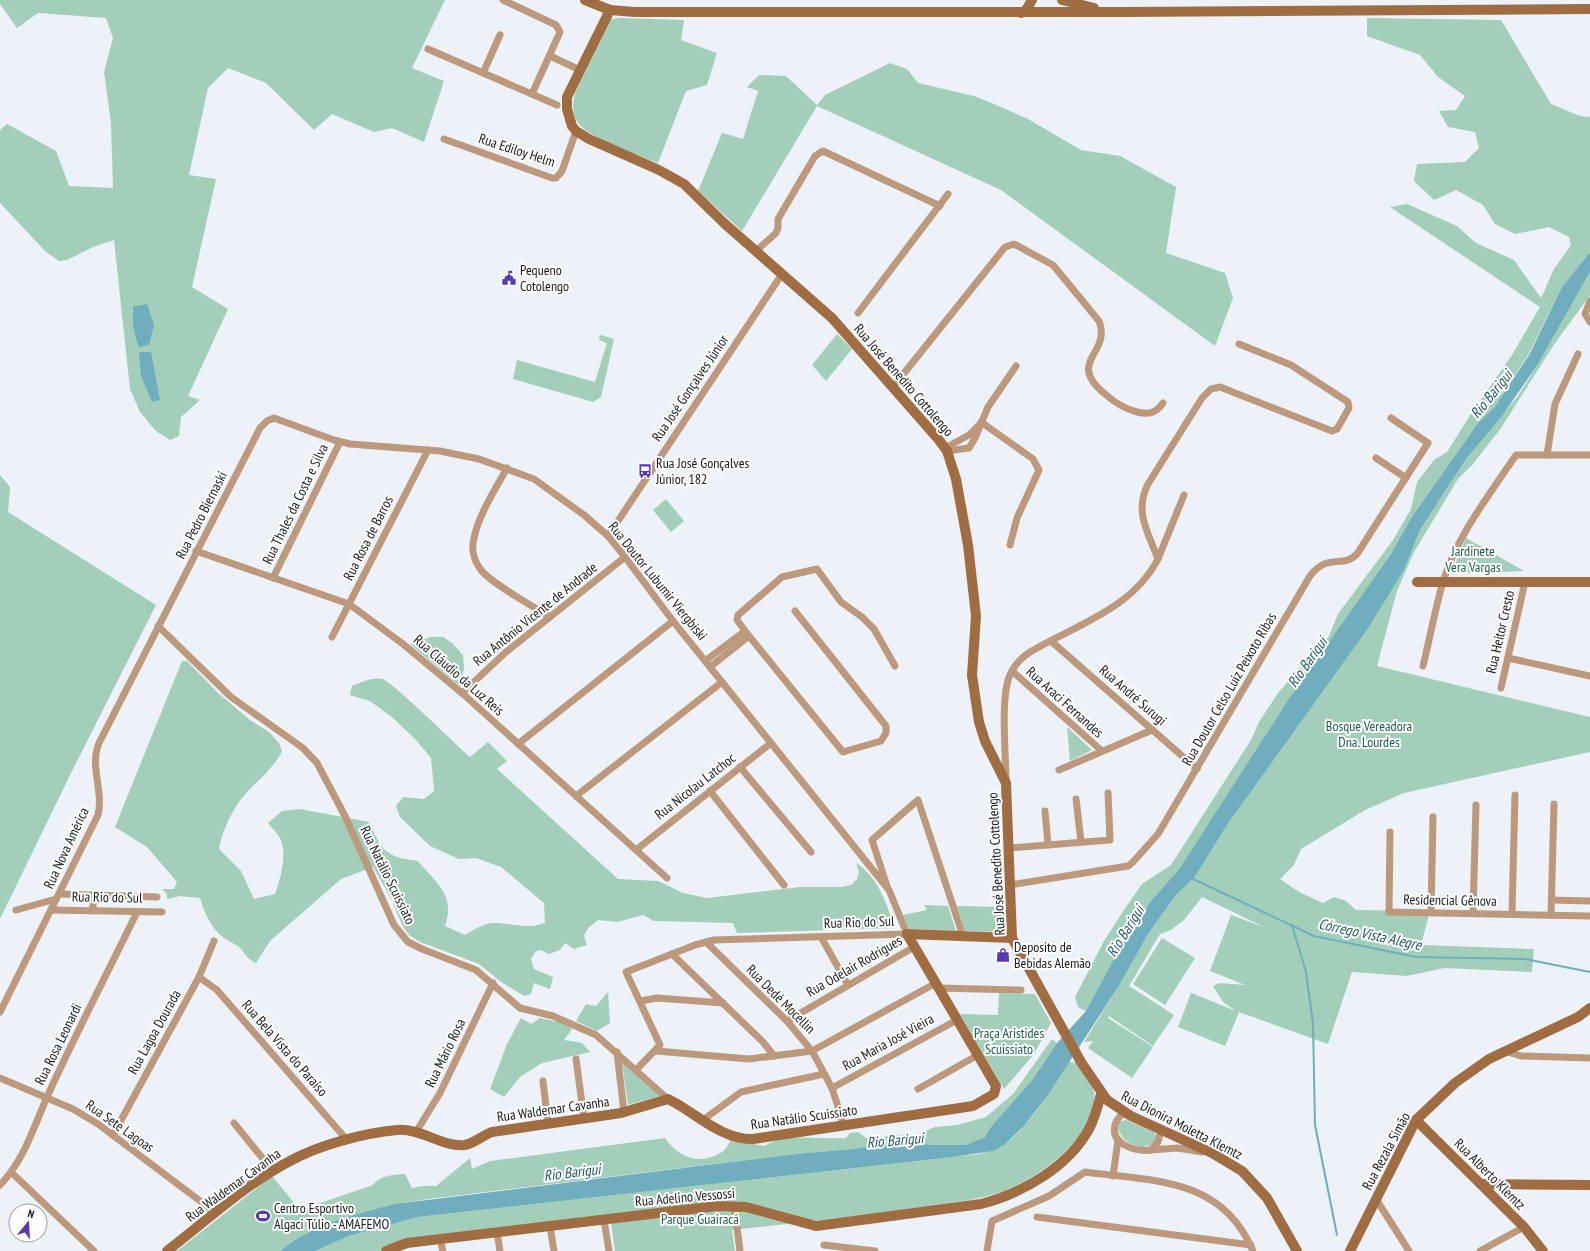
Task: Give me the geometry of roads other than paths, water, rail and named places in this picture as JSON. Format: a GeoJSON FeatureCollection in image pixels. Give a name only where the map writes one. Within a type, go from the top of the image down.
{"type":"FeatureCollection","features":[{"type":"Feature","properties":{"kind":"main road"},"geometry":{"type":"LineString","coordinates":[[585,0],[610,10],[635,12],[1021,13],[1490,5],[1590,9]]}},
{"type":"Feature","properties":{"kind":"main road"},"geometry":{"type":"LineString","coordinates":[[1021,13],[1032,0]]}},
{"type":"Feature","properties":{"kind":"main road"},"geometry":{"type":"LineString","coordinates":[[1062,0],[1084,6],[1123,12]]}},
{"type":"Feature","properties":{"kind":"main road"},"geometry":{"type":"LineString","coordinates":[[576,131],[569,117],[566,103],[569,92],[610,10]]}},
{"type":"Feature","properties":{"kind":"main road","name":"Rua José Benedito Cottolengo"},"geometry":{"type":"LineString","coordinates":[[576,131],[594,142],[659,170],[678,180],[835,322],[946,449],[959,492],[972,574],[976,628],[972,674],[978,715],[984,741],[1006,783],[1012,938],[1081,1062]]}},
{"type":"Feature","properties":{"kind":"main road"},"geometry":{"type":"LineString","coordinates":[[1417,582],[1590,582]]}},
{"type":"Feature","properties":{"kind":"main road"},"geometry":{"type":"LineString","coordinates":[[907,934],[978,1055]]}},
{"type":"Feature","properties":{"kind":"main road","name":"Rua Rio do Sul"},"geometry":{"type":"LineString","coordinates":[[907,934],[1012,938]]}},
{"type":"Feature","properties":{"kind":"main road","name":"Rua Rezala Simão"},"geometry":{"type":"LineString","coordinates":[[1350,1251],[1416,1120],[1455,1083],[1489,1059],[1578,1017],[1590,1008]]}},
{"type":"Feature","properties":{"kind":"main road","name":"Rua Natálio Scuissiato"},"geometry":{"type":"LineString","coordinates":[[668,1099],[729,1134],[746,1139],[844,1126],[965,1108],[981,1103],[994,1094],[996,1090],[995,1083],[978,1055]]}},
{"type":"Feature","properties":{"kind":"main road","name":"Rua Dionira Moletta Klemtz"},"geometry":{"type":"LineString","coordinates":[[1081,1062],[1102,1094],[1111,1104],[1161,1130],[1212,1153],[1242,1171],[1259,1188],[1274,1208],[1297,1251]]}},
{"type":"Feature","properties":{"kind":"main road","name":"Rua Adelino Vessossi"},"geometry":{"type":"LineString","coordinates":[[386,1251],[400,1245],[440,1239],[734,1205],[752,1208],[816,1226],[959,1208],[993,1201],[1012,1194],[1033,1182],[1072,1152],[1090,1127],[1102,1094]]}},
{"type":"Feature","properties":{"kind":"main road","name":"Rua Waldemar Cavanha"},"geometry":{"type":"LineString","coordinates":[[167,1251],[273,1171],[301,1155],[348,1140],[396,1130],[416,1132],[461,1145],[473,1142],[492,1132],[624,1112],[668,1099]]}},
{"type":"Feature","properties":{"kind":"main road","name":"Rua Alberto Klemtz"},"geometry":{"type":"LineString","coordinates":[[1416,1120],[1524,1227],[1543,1251]]}},
{"type":"Feature","properties":{"kind":"main road"},"geometry":{"type":"LineString","coordinates":[[1481,1184],[1590,1185]]}},
{"type":"Feature","properties":{"kind":"street"},"geometry":{"type":"LineString","coordinates":[[503,0],[559,28],[559,35],[532,94]]}},
{"type":"Feature","properties":{"kind":"street"},"geometry":{"type":"LineString","coordinates":[[483,73],[500,35]]}},
{"type":"Feature","properties":{"kind":"street"},"geometry":{"type":"LineString","coordinates":[[428,49],[557,105]]}},
{"type":"Feature","properties":{"kind":"street"},"geometry":{"type":"LineString","coordinates":[[550,56],[580,70]]}},
{"type":"Feature","properties":{"kind":"street","name":"Rua Ediloy Helm"},"geometry":{"type":"LineString","coordinates":[[444,139],[552,178],[556,178],[562,171],[576,131]]}},
{"type":"Feature","properties":{"kind":"street"},"geometry":{"type":"LineString","coordinates":[[756,251],[776,233],[778,219],[815,156],[823,151],[828,152],[940,206]]}},
{"type":"Feature","properties":{"kind":"street"},"geometry":{"type":"LineString","coordinates":[[858,313],[948,194]]}},
{"type":"Feature","properties":{"kind":"street"},"geometry":{"type":"LineString","coordinates":[[893,387],[1005,247],[1014,244],[1053,265],[1099,321],[1101,327],[1101,338],[1088,368],[1090,379],[1093,384],[1108,397],[1130,411],[1150,414],[1156,412],[1163,403]]}},
{"type":"Feature","properties":{"kind":"street","name":"Rua José Gonçalves Júnior"},"geometry":{"type":"LineString","coordinates":[[608,536],[782,274]]}},
{"type":"Feature","properties":{"kind":"street"},"geometry":{"type":"LineString","coordinates":[[1590,301],[1585,314],[1590,322]]}},
{"type":"Feature","properties":{"kind":"street"},"geometry":{"type":"LineString","coordinates":[[1158,559],[1141,511],[1142,498],[1154,476],[1163,466],[1168,452],[1202,398],[1211,389],[1220,387],[1332,431],[1337,429],[1349,408],[1348,402],[1291,365],[1240,344]]}},
{"type":"Feature","properties":{"kind":"street"},"geometry":{"type":"LineString","coordinates":[[1547,455],[1555,404],[1578,354]]}},
{"type":"Feature","properties":{"kind":"street"},"geometry":{"type":"LineString","coordinates":[[946,449],[969,448],[988,407],[1016,366]]}},
{"type":"Feature","properties":{"kind":"street","name":"Rua Doutor Celso Luiz Peixoto Ribas"},"geometry":{"type":"LineString","coordinates":[[1010,885],[1123,867],[1131,864],[1161,830],[1315,570],[1327,562],[1346,560],[1354,557],[1428,443],[1391,418]]}},
{"type":"Feature","properties":{"kind":"street","name":"Rua Doutor Lubumir Viergbiski"},"geometry":{"type":"LineString","coordinates":[[270,419],[279,419],[340,442],[428,450],[464,455],[507,468],[543,484],[584,515],[608,536],[673,621],[889,890],[907,934]]}},
{"type":"Feature","properties":{"kind":"street","name":"Rua Pedro Biernaski"},"geometry":{"type":"LineString","coordinates":[[158,626],[260,428],[270,419]]}},
{"type":"Feature","properties":{"kind":"street"},"geometry":{"type":"LineString","coordinates":[[946,449],[969,434],[981,422]]}},
{"type":"Feature","properties":{"kind":"street"},"geometry":{"type":"LineString","coordinates":[[981,422],[1033,459],[1039,467],[1017,518],[1010,545]]}},
{"type":"Feature","properties":{"kind":"street","name":"Rua Thales da Costa e Silva"},"geometry":{"type":"LineString","coordinates":[[273,578],[340,442]]}},
{"type":"Feature","properties":{"kind":"street","name":"Rua Rosa de Barros"},"geometry":{"type":"LineString","coordinates":[[332,637],[428,450]]}},
{"type":"Feature","properties":{"kind":"street"},"geometry":{"type":"LineString","coordinates":[[1424,666],[1443,581],[1456,550],[1516,455],[1590,455]]}},
{"type":"Feature","properties":{"kind":"street"},"geometry":{"type":"LineString","coordinates":[[1376,458],[1406,478]]}},
{"type":"Feature","properties":{"kind":"street"},"geometry":{"type":"LineString","coordinates":[[507,468],[476,530],[472,548],[474,556],[482,570],[488,576],[550,617]]}},
{"type":"Feature","properties":{"kind":"street"},"geometry":{"type":"LineString","coordinates":[[1006,783],[1005,697],[1007,683],[1012,671],[1024,656],[1121,602],[1146,579],[1158,559],[1184,495]]}},
{"type":"Feature","properties":{"kind":"street","name":"Rua Cláudio da Luz Reis"},"geometry":{"type":"LineString","coordinates":[[196,551],[349,604],[403,644],[462,693],[667,878]]}},
{"type":"Feature","properties":{"kind":"street","name":"Rua Antônio Vicente de Andrade"},"geometry":{"type":"LineString","coordinates":[[462,693],[496,660],[625,557]]}},
{"type":"Feature","properties":{"kind":"street"},"geometry":{"type":"LineString","coordinates":[[795,611],[884,722],[886,733],[881,741],[846,752],[840,750],[747,633],[738,620],[738,614],[778,580],[817,569],[842,602],[862,617],[874,629],[895,666]]}},
{"type":"Feature","properties":{"kind":"street","name":"Rua Heitor Cresto"},"geometry":{"type":"LineString","coordinates":[[1501,688],[1525,582]]}},
{"type":"Feature","properties":{"kind":"street"},"geometry":{"type":"LineString","coordinates":[[518,744],[673,621]]}},
{"type":"Feature","properties":{"kind":"street","name":"Rua Nova América"},"geometry":{"type":"LineString","coordinates":[[0,1012],[98,815],[100,802],[94,764],[96,750],[158,626]]}},
{"type":"Feature","properties":{"kind":"street","name":"Rua Natálio Scuissiato"},"geometry":{"type":"LineString","coordinates":[[158,626],[222,690],[303,748],[316,763],[345,816],[394,925],[403,937],[418,948],[476,970],[493,983],[520,1008],[553,1016],[576,1024],[596,1035],[668,1099]]}},
{"type":"Feature","properties":{"kind":"street"},"geometry":{"type":"LineString","coordinates":[[708,664],[747,633]]}},
{"type":"Feature","properties":{"kind":"street","name":"Rua André Surugi"},"geometry":{"type":"LineString","coordinates":[[1051,640],[1197,769]]}},
{"type":"Feature","properties":{"kind":"street"},"geometry":{"type":"LineString","coordinates":[[1508,658],[1590,676]]}},
{"type":"Feature","properties":{"kind":"street","name":"Rua Araci Fernandes"},"geometry":{"type":"LineString","coordinates":[[1012,671],[1102,752]]}},
{"type":"Feature","properties":{"kind":"street"},"geometry":{"type":"LineString","coordinates":[[576,796],[722,682]]}},
{"type":"Feature","properties":{"kind":"street"},"geometry":{"type":"LineString","coordinates":[[1060,770],[1152,730]]}},
{"type":"Feature","properties":{"kind":"street","name":"Rua Nicolau Latchoc"},"geometry":{"type":"LineString","coordinates":[[636,850],[771,743]]}},
{"type":"Feature","properties":{"kind":"street"},"geometry":{"type":"LineString","coordinates":[[740,767],[811,852]]}},
{"type":"Feature","properties":{"kind":"street"},"geometry":{"type":"LineString","coordinates":[[710,791],[784,885]]}},
{"type":"Feature","properties":{"kind":"street"},"geometry":{"type":"LineString","coordinates":[[1009,848],[1110,840],[1108,793]]}},
{"type":"Feature","properties":{"kind":"street"},"geometry":{"type":"LineString","coordinates":[[1512,913],[1515,795]]}},
{"type":"Feature","properties":{"kind":"street"},"geometry":{"type":"LineString","coordinates":[[1076,799],[1081,842]]}},
{"type":"Feature","properties":{"kind":"street"},"geometry":{"type":"LineString","coordinates":[[889,890],[872,840],[918,800],[963,936]]}},
{"type":"Feature","properties":{"kind":"street"},"geometry":{"type":"LineString","coordinates":[[1473,913],[1476,804]]}},
{"type":"Feature","properties":{"kind":"street"},"geometry":{"type":"LineString","coordinates":[[1552,915],[1554,804]]}},
{"type":"Feature","properties":{"kind":"street"},"geometry":{"type":"LineString","coordinates":[[1046,811],[1048,845]]}},
{"type":"Feature","properties":{"kind":"street"},"geometry":{"type":"LineString","coordinates":[[1431,912],[1433,817]]}},
{"type":"Feature","properties":{"kind":"street","name":"Residencial Gênova"},"geometry":{"type":"LineString","coordinates":[[1390,832],[1389,912],[1512,913],[1590,916]]}},
{"type":"Feature","properties":{"kind":"street"},"geometry":{"type":"LineString","coordinates":[[93,895],[93,911]]}},
{"type":"Feature","properties":{"kind":"street","name":"Rua Rio do Sul"},"geometry":{"type":"LineString","coordinates":[[16,910],[58,896],[93,895],[157,897]]}},
{"type":"Feature","properties":{"kind":"street"},"geometry":{"type":"LineString","coordinates":[[1552,900],[1590,901]]}},
{"type":"Feature","properties":{"kind":"street","name":"Rua Rio do Sul"},"geometry":{"type":"LineString","coordinates":[[51,910],[162,912]]}},
{"type":"Feature","properties":{"kind":"street","name":"Rua Rosa Leonardi"},"geometry":{"type":"LineString","coordinates":[[0,1185],[12,1173],[28,1143],[47,1098],[137,912]]}},
{"type":"Feature","properties":{"kind":"street","name":"Rua Rio do Sul"},"geometry":{"type":"LineString","coordinates":[[640,1001],[626,972],[706,942],[728,939],[907,934]]}},
{"type":"Feature","properties":{"kind":"street"},"geometry":{"type":"LineString","coordinates":[[821,937],[848,985]]}},
{"type":"Feature","properties":{"kind":"street","name":"Rua Lagoa Dourada"},"geometry":{"type":"LineString","coordinates":[[113,1135],[199,977],[214,941]]}},
{"type":"Feature","properties":{"kind":"street","name":"Rua Dedé Mocellin"},"geometry":{"type":"LineString","coordinates":[[706,942],[787,1020],[812,1051],[832,1088],[844,1126]]}},
{"type":"Feature","properties":{"kind":"street","name":"Rua Odelair Rodrigues"},"geometry":{"type":"LineString","coordinates":[[787,1020],[914,947]]}},
{"type":"Feature","properties":{"kind":"street"},"geometry":{"type":"LineString","coordinates":[[672,954],[763,1042],[774,1056]]}},
{"type":"Feature","properties":{"kind":"street","name":"Rua Bela Vista do Paraíso"},"geometry":{"type":"LineString","coordinates":[[199,977],[217,990],[348,1140]]}},
{"type":"Feature","properties":{"kind":"street","name":"Rua Mário Rosa"},"geometry":{"type":"LineString","coordinates":[[416,1132],[440,1093],[493,983]]}},
{"type":"Feature","properties":{"kind":"street"},"geometry":{"type":"LineString","coordinates":[[656,1051],[748,1059],[812,1051],[937,986],[1021,990]]}},
{"type":"Feature","properties":{"kind":"street"},"geometry":{"type":"LineString","coordinates":[[636,1070],[659,1048],[659,1042],[640,1001],[657,998],[723,1003]]}},
{"type":"Feature","properties":{"kind":"street","name":"Rua Maria José Vieira"},"geometry":{"type":"LineString","coordinates":[[832,1088],[957,1020]]}},
{"type":"Feature","properties":{"kind":"street"},"geometry":{"type":"LineString","coordinates":[[1506,1051],[1521,1056],[1590,1058]]}},
{"type":"Feature","properties":{"kind":"street"},"geometry":{"type":"LineString","coordinates":[[616,1052],[624,1112]]}},
{"type":"Feature","properties":{"kind":"street"},"geometry":{"type":"LineString","coordinates":[[918,1089],[978,1055]]}},
{"type":"Feature","properties":{"kind":"street"},"geometry":{"type":"LineString","coordinates":[[576,1059],[584,1118]]}},
{"type":"Feature","properties":{"kind":"street"},"geometry":{"type":"LineString","coordinates":[[703,1120],[741,1092],[824,1074]]}},
{"type":"Feature","properties":{"kind":"street","name":"Rua Sete Lagoas"},"geometry":{"type":"LineString","coordinates":[[0,1078],[73,1110],[113,1135],[216,1213]]}},
{"type":"Feature","properties":{"kind":"street"},"geometry":{"type":"LineString","coordinates":[[543,1081],[548,1123]]}},
{"type":"Feature","properties":{"kind":"street"},"geometry":{"type":"LineString","coordinates":[[1113,1176],[1118,1140],[1114,1127],[1124,1112]]}},
{"type":"Feature","properties":{"kind":"street"},"geometry":{"type":"LineString","coordinates":[[234,1124],[273,1171]]}},
{"type":"Feature","properties":{"kind":"street"},"geometry":{"type":"LineString","coordinates":[[1151,1150],[1158,1142],[1161,1130]]}},
{"type":"Feature","properties":{"kind":"street"},"geometry":{"type":"LineString","coordinates":[[1118,1140],[1134,1149],[1151,1150],[1178,1148],[1212,1153]]}},
{"type":"Feature","properties":{"kind":"street"},"geometry":{"type":"LineString","coordinates":[[987,1251],[992,1221],[1049,1196],[1082,1172],[1172,1184],[1200,1194],[1229,1212],[1239,1224],[1252,1248]]}},
{"type":"Feature","properties":{"kind":"street"},"geometry":{"type":"LineString","coordinates":[[12,1173],[94,1251]]}},
{"type":"Feature","properties":{"kind":"street"},"geometry":{"type":"LineString","coordinates":[[1376,1199],[1409,1251]]}},
{"type":"Feature","properties":{"kind":"street"},"geometry":{"type":"LineString","coordinates":[[734,1205],[740,1251]]}},
{"type":"Feature","properties":{"kind":"street"},"geometry":{"type":"LineString","coordinates":[[1037,1217],[1252,1248]]}},
{"type":"Feature","properties":{"kind":"street"},"geometry":{"type":"LineString","coordinates":[[604,1220],[609,1251]]}},
{"type":"Feature","properties":{"kind":"street"},"geometry":{"type":"LineString","coordinates":[[550,1226],[554,1251]]}},
{"type":"Feature","properties":{"kind":"street"},"geometry":{"type":"LineString","coordinates":[[1480,1251],[1524,1227]]}},
{"type":"Feature","properties":{"kind":"street"},"geometry":{"type":"LineString","coordinates":[[497,1232],[500,1251]]}},
{"type":"Feature","properties":{"kind":"street"},"geometry":{"type":"LineString","coordinates":[[440,1239],[443,1251]]}},
{"type":"Feature","properties":{"kind":"street"},"geometry":{"type":"LineString","coordinates":[[824,1245],[874,1251]]}},
{"type":"Feature","properties":{"kind":"water"},"geometry":{"type":"Polygon","coordinates":[[[1590,252],[1590,272],[1538,364],[1502,416],[1466,459],[1420,530],[1404,570],[1366,631],[1229,822],[1194,878],[1176,895],[1148,934],[1120,984],[1048,1095],[1024,1126],[1004,1145],[993,1151],[953,1157],[418,1217],[349,1236],[315,1251],[280,1251],[306,1234],[320,1227],[350,1216],[395,1204],[805,1153],[854,1149],[901,1141],[932,1145],[965,1145],[985,1137],[990,1128],[1033,1079],[1057,1043],[1086,1011],[1115,957],[1150,902],[1180,868],[1289,699],[1391,554],[1411,518],[1478,423],[1494,408],[1529,355],[1562,287],[1590,252]]]}},
{"type":"Feature","properties":{"kind":"water"},"geometry":{"type":"Polygon","coordinates":[[[147,304],[154,325],[149,345],[138,347],[133,326],[133,306],[147,304]]]}},
{"type":"Feature","properties":{"kind":"water"},"geometry":{"type":"Polygon","coordinates":[[[139,352],[151,352],[160,400],[152,402],[141,376],[139,352]]]}},
{"type":"Feature","properties":{"kind":"waterway","name":"Córrego Vista Alegre"},"geometry":{"type":"LineString","coordinates":[[1191,878],[1314,936],[1416,957],[1525,959],[1590,972]]}},
{"type":"Feature","properties":{"kind":"waterway"},"geometry":{"type":"LineString","coordinates":[[1292,925],[1306,972],[1313,1023],[1315,1125],[1337,1235]]}},
{"type":"Feature","properties":{"kind":"place","name":"Pequeno Cotolengo"},"geometry":{"type":"Point","coordinates":[509,278]}},
{"type":"Feature","properties":{"kind":"place","name":"Rua José Gonçalves Júnior, 182"},"geometry":{"type":"Point","coordinates":[645,471]}},
{"type":"Feature","properties":{"kind":"place","name":"Deposito de Bebidas Alemão"},"geometry":{"type":"Point","coordinates":[1003,955]}},
{"type":"Feature","properties":{"kind":"place","name":"Centro Esportivo Algaci Túlio - AMAFEMO"},"geometry":{"type":"Point","coordinates":[263,1216]}},
{"type":"Feature","properties":{"kind":"water label","name":"Rio Barigui"},"geometry":{"type":"Point","coordinates":[1491,394]}},
{"type":"Feature","properties":{"kind":"water label","name":"Rio Barigui"},"geometry":{"type":"Point","coordinates":[1307,662]}},
{"type":"Feature","properties":{"kind":"water label","name":"Rio Barigui"},"geometry":{"type":"Point","coordinates":[1125,931]}},
{"type":"Feature","properties":{"kind":"water label","name":"Rio Barigui"},"geometry":{"type":"Point","coordinates":[895,1140]}},
{"type":"Feature","properties":{"kind":"water label","name":"Rio Barigui"},"geometry":{"type":"Point","coordinates":[572,1172]}},
{"type":"Feature","properties":{"kind":"park label","name":"Jardinete Vera Vargas"},"geometry":{"type":"Point","coordinates":[1473,560]}},
{"type":"Feature","properties":{"kind":"park label","name":"Bosque Vereadora Dna. Lourdes"},"geometry":{"type":"Point","coordinates":[1369,734]}},
{"type":"Feature","properties":{"kind":"park label","name":"Praça Aristides Scuissiato"},"geometry":{"type":"Point","coordinates":[1009,1042]}},
{"type":"Feature","properties":{"kind":"park label","name":"Parque Guairacá"},"geometry":{"type":"Point","coordinates":[700,1219]}}]}
